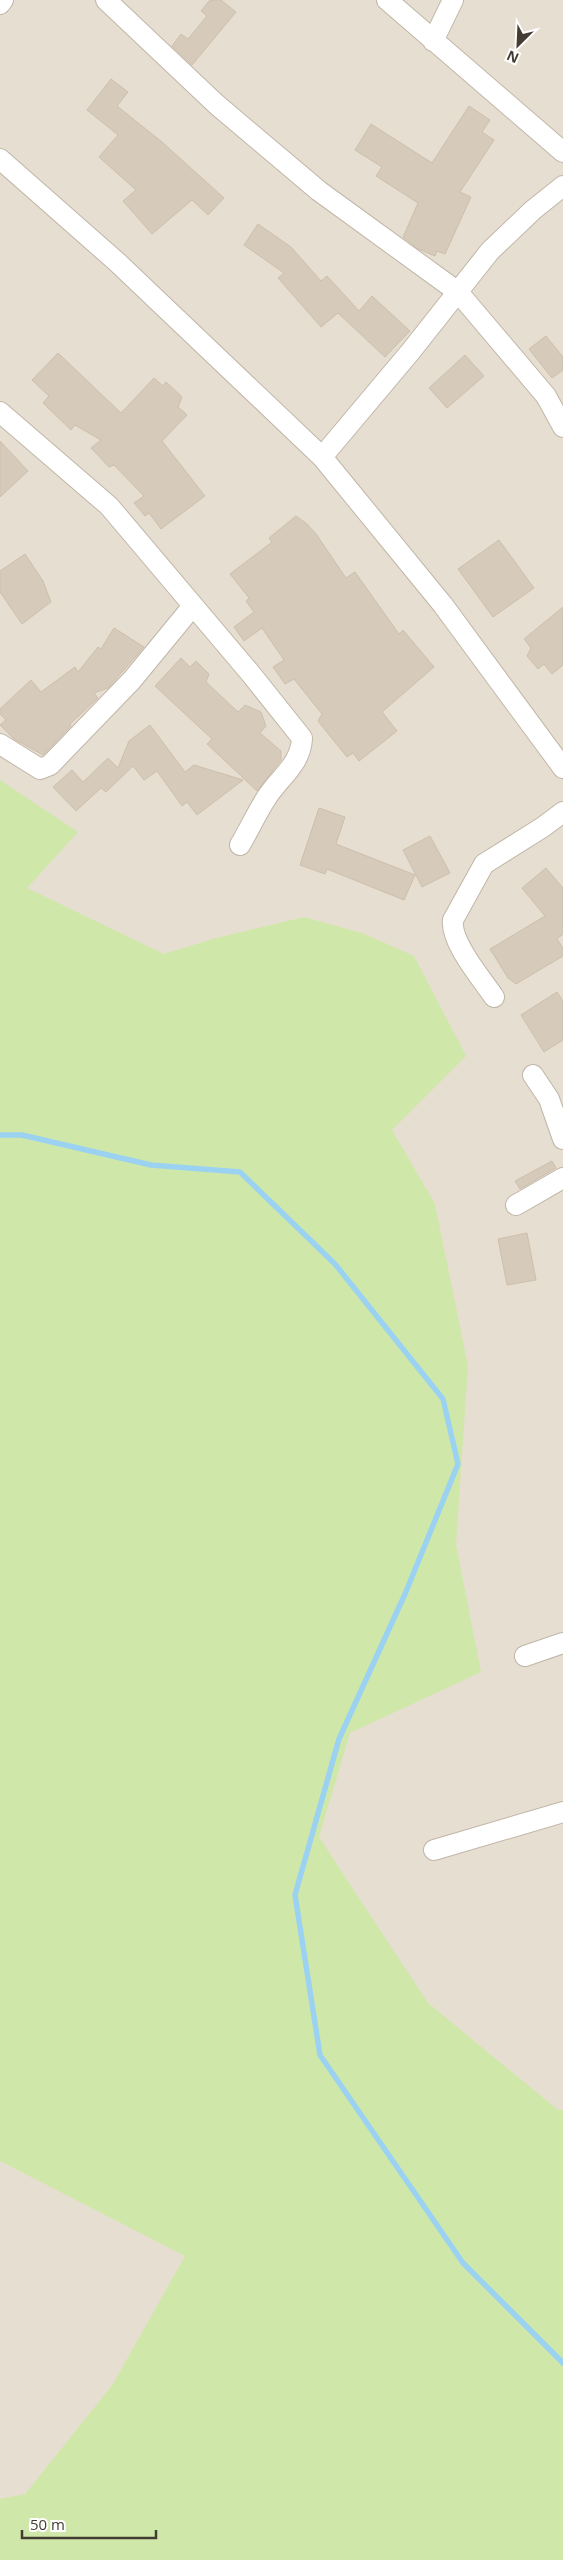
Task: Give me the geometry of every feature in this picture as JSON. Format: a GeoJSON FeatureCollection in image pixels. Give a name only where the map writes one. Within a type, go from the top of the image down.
{"type":"FeatureCollection","features":[{"type":"Feature","properties":{"kind":"street"},"geometry":{"type":"LineString","coordinates":[[0,4],[4,0]]}},
{"type":"Feature","properties":{"kind":"street"},"geometry":{"type":"LineString","coordinates":[[106,0],[216,104],[319,191],[458,292],[546,396],[563,427]]}},
{"type":"Feature","properties":{"kind":"street"},"geometry":{"type":"LineString","coordinates":[[387,0],[563,152]]}},
{"type":"Feature","properties":{"kind":"street"},"geometry":{"type":"LineString","coordinates":[[433,41],[453,0]]}},
{"type":"Feature","properties":{"kind":"street"},"geometry":{"type":"LineString","coordinates":[[0,159],[117,262],[322,457],[442,605],[563,768]]}},
{"type":"Feature","properties":{"kind":"street"},"geometry":{"type":"LineString","coordinates":[[322,457],[411,351],[490,251],[533,210],[563,186]]}},
{"type":"Feature","properties":{"kind":"street"},"geometry":{"type":"LineString","coordinates":[[0,412],[109,506],[192,607],[251,674],[302,738],[302,751],[293,766],[267,797],[240,846]]}},
{"type":"Feature","properties":{"kind":"street"},"geometry":{"type":"LineString","coordinates":[[0,744],[40,769],[50,764],[132,680],[192,607]]}},
{"type":"Feature","properties":{"kind":"street"},"geometry":{"type":"LineString","coordinates":[[494,998],[456,940],[452,927],[453,920],[484,864],[543,827],[563,812]]}},
{"type":"Feature","properties":{"kind":"street"},"geometry":{"type":"LineString","coordinates":[[533,1075],[549,1100],[563,1139]]}},
{"type":"Feature","properties":{"kind":"street"},"geometry":{"type":"LineString","coordinates":[[516,1205],[563,1178]]}},
{"type":"Feature","properties":{"kind":"street"},"geometry":{"type":"LineString","coordinates":[[525,1656],[563,1643]]}},
{"type":"Feature","properties":{"kind":"street"},"geometry":{"type":"LineString","coordinates":[[434,1850],[563,1812]]}},
{"type":"Feature","properties":{"kind":"shaded area"},"geometry":{"type":"Polygon","coordinates":[[[0,0],[563,0],[563,2560],[0,2560],[0,0]]]}},
{"type":"Feature","properties":{"kind":"green space"},"geometry":{"type":"Polygon","coordinates":[[[0,780],[78,832],[27,888],[164,954],[216,938],[304,917],[362,933],[414,956],[466,1056],[392,1130],[435,1204],[468,1366],[456,1544],[481,1672],[350,1733],[319,1837],[428,2003],[558,2110],[563,2110],[563,2560],[0,2560],[0,2499],[25,2494],[113,2384],[185,2256],[0,2161],[0,780]]]}},
{"type":"Feature","properties":{"kind":"building"},"geometry":{"type":"Polygon","coordinates":[[[210,0],[221,0],[236,12],[192,65],[172,46],[181,34],[188,39],[207,16],[201,11],[210,0]]]}},
{"type":"Feature","properties":{"kind":"building"},"geometry":{"type":"Polygon","coordinates":[[[111,79],[128,92],[117,106],[162,142],[224,198],[208,215],[192,200],[152,234],[123,201],[136,190],[99,157],[118,135],[87,110],[111,79]]]}},
{"type":"Feature","properties":{"kind":"building"},"geometry":{"type":"Polygon","coordinates":[[[469,106],[490,120],[482,132],[494,140],[460,192],[471,197],[445,254],[437,251],[435,256],[418,249],[403,237],[418,203],[376,176],[382,167],[355,150],[371,124],[432,163],[469,106]]]}},
{"type":"Feature","properties":{"kind":"building"},"geometry":{"type":"Polygon","coordinates":[[[258,224],[291,247],[321,281],[327,276],[359,311],[372,296],[410,331],[385,357],[338,313],[321,327],[278,278],[284,273],[244,245],[258,224]]]}},
{"type":"Feature","properties":{"kind":"building"},"geometry":{"type":"Polygon","coordinates":[[[546,336],[563,357],[563,370],[552,378],[529,349],[546,336]]]}},
{"type":"Feature","properties":{"kind":"building"},"geometry":{"type":"Polygon","coordinates":[[[58,353],[121,413],[154,378],[163,386],[166,382],[182,397],[178,407],[187,415],[162,441],[205,496],[161,529],[149,513],[145,516],[134,503],[144,496],[114,465],[109,467],[91,448],[101,440],[75,425],[71,430],[43,403],[49,396],[32,380],[58,353]]]}},
{"type":"Feature","properties":{"kind":"building"},"geometry":{"type":"Polygon","coordinates":[[[465,355],[484,376],[447,408],[429,388],[465,355]]]}},
{"type":"Feature","properties":{"kind":"building"},"geometry":{"type":"Polygon","coordinates":[[[0,441],[28,471],[0,497],[0,441]]]}},
{"type":"Feature","properties":{"kind":"building"},"geometry":{"type":"Polygon","coordinates":[[[296,516],[316,534],[346,578],[355,572],[399,634],[403,630],[434,667],[382,712],[397,731],[359,761],[353,753],[347,757],[318,721],[322,714],[294,679],[285,684],[273,667],[284,660],[262,628],[244,641],[234,627],[254,612],[246,601],[249,598],[230,574],[272,542],[269,538],[296,516]]]}},
{"type":"Feature","properties":{"kind":"building"},"geometry":{"type":"Polygon","coordinates":[[[499,540],[534,588],[493,617],[458,569],[499,540]]]}},
{"type":"Feature","properties":{"kind":"building"},"geometry":{"type":"Polygon","coordinates":[[[25,554],[43,581],[51,602],[22,624],[0,592],[0,571],[25,554]]]}},
{"type":"Feature","properties":{"kind":"building"},"geometry":{"type":"Polygon","coordinates":[[[563,607],[563,665],[552,674],[544,664],[538,669],[527,656],[531,648],[524,639],[563,607]]]}},
{"type":"Feature","properties":{"kind":"building"},"geometry":{"type":"Polygon","coordinates":[[[114,628],[144,647],[108,688],[94,693],[98,698],[70,724],[71,726],[43,755],[14,739],[0,725],[6,720],[0,714],[0,709],[31,680],[41,692],[75,667],[78,672],[98,647],[101,649],[114,628]]]}},
{"type":"Feature","properties":{"kind":"building"},"geometry":{"type":"Polygon","coordinates":[[[181,658],[190,667],[196,661],[209,674],[206,682],[238,712],[245,705],[261,712],[266,726],[260,733],[281,751],[281,760],[257,791],[207,744],[212,739],[155,686],[181,658]]]}},
{"type":"Feature","properties":{"kind":"building"},"geometry":{"type":"Polygon","coordinates":[[[150,725],[185,772],[194,765],[243,780],[197,815],[187,802],[182,806],[157,771],[144,780],[133,766],[106,792],[101,788],[76,811],[53,787],[72,770],[83,782],[108,758],[118,768],[129,741],[150,725]]]}},
{"type":"Feature","properties":{"kind":"building"},"geometry":{"type":"Polygon","coordinates":[[[319,808],[345,817],[336,844],[415,875],[404,900],[327,869],[325,874],[300,865],[319,808]]]}},
{"type":"Feature","properties":{"kind":"building"},"geometry":{"type":"Polygon","coordinates":[[[430,836],[450,873],[422,887],[403,850],[430,836]]]}},
{"type":"Feature","properties":{"kind":"building"},"geometry":{"type":"Polygon","coordinates":[[[546,868],[563,888],[563,934],[557,939],[563,948],[563,956],[516,984],[508,978],[490,949],[545,916],[522,888],[546,868]]]}},
{"type":"Feature","properties":{"kind":"building"},"geometry":{"type":"Polygon","coordinates":[[[557,992],[563,1001],[563,1040],[544,1052],[521,1015],[557,992]]]}},
{"type":"Feature","properties":{"kind":"building"},"geometry":{"type":"Polygon","coordinates":[[[552,1161],[556,1168],[520,1189],[515,1181],[552,1161]]]}},
{"type":"Feature","properties":{"kind":"building"},"geometry":{"type":"Polygon","coordinates":[[[527,1233],[536,1280],[507,1285],[498,1239],[527,1233]]]}},
{"type":"Feature","properties":{"kind":"waterway"},"geometry":{"type":"LineString","coordinates":[[0,1135],[22,1135],[151,1165],[240,1172],[335,1264],[443,1399],[458,1464],[405,1594],[339,1739],[295,1895],[320,2055],[463,2263],[563,2363]]}}]}
